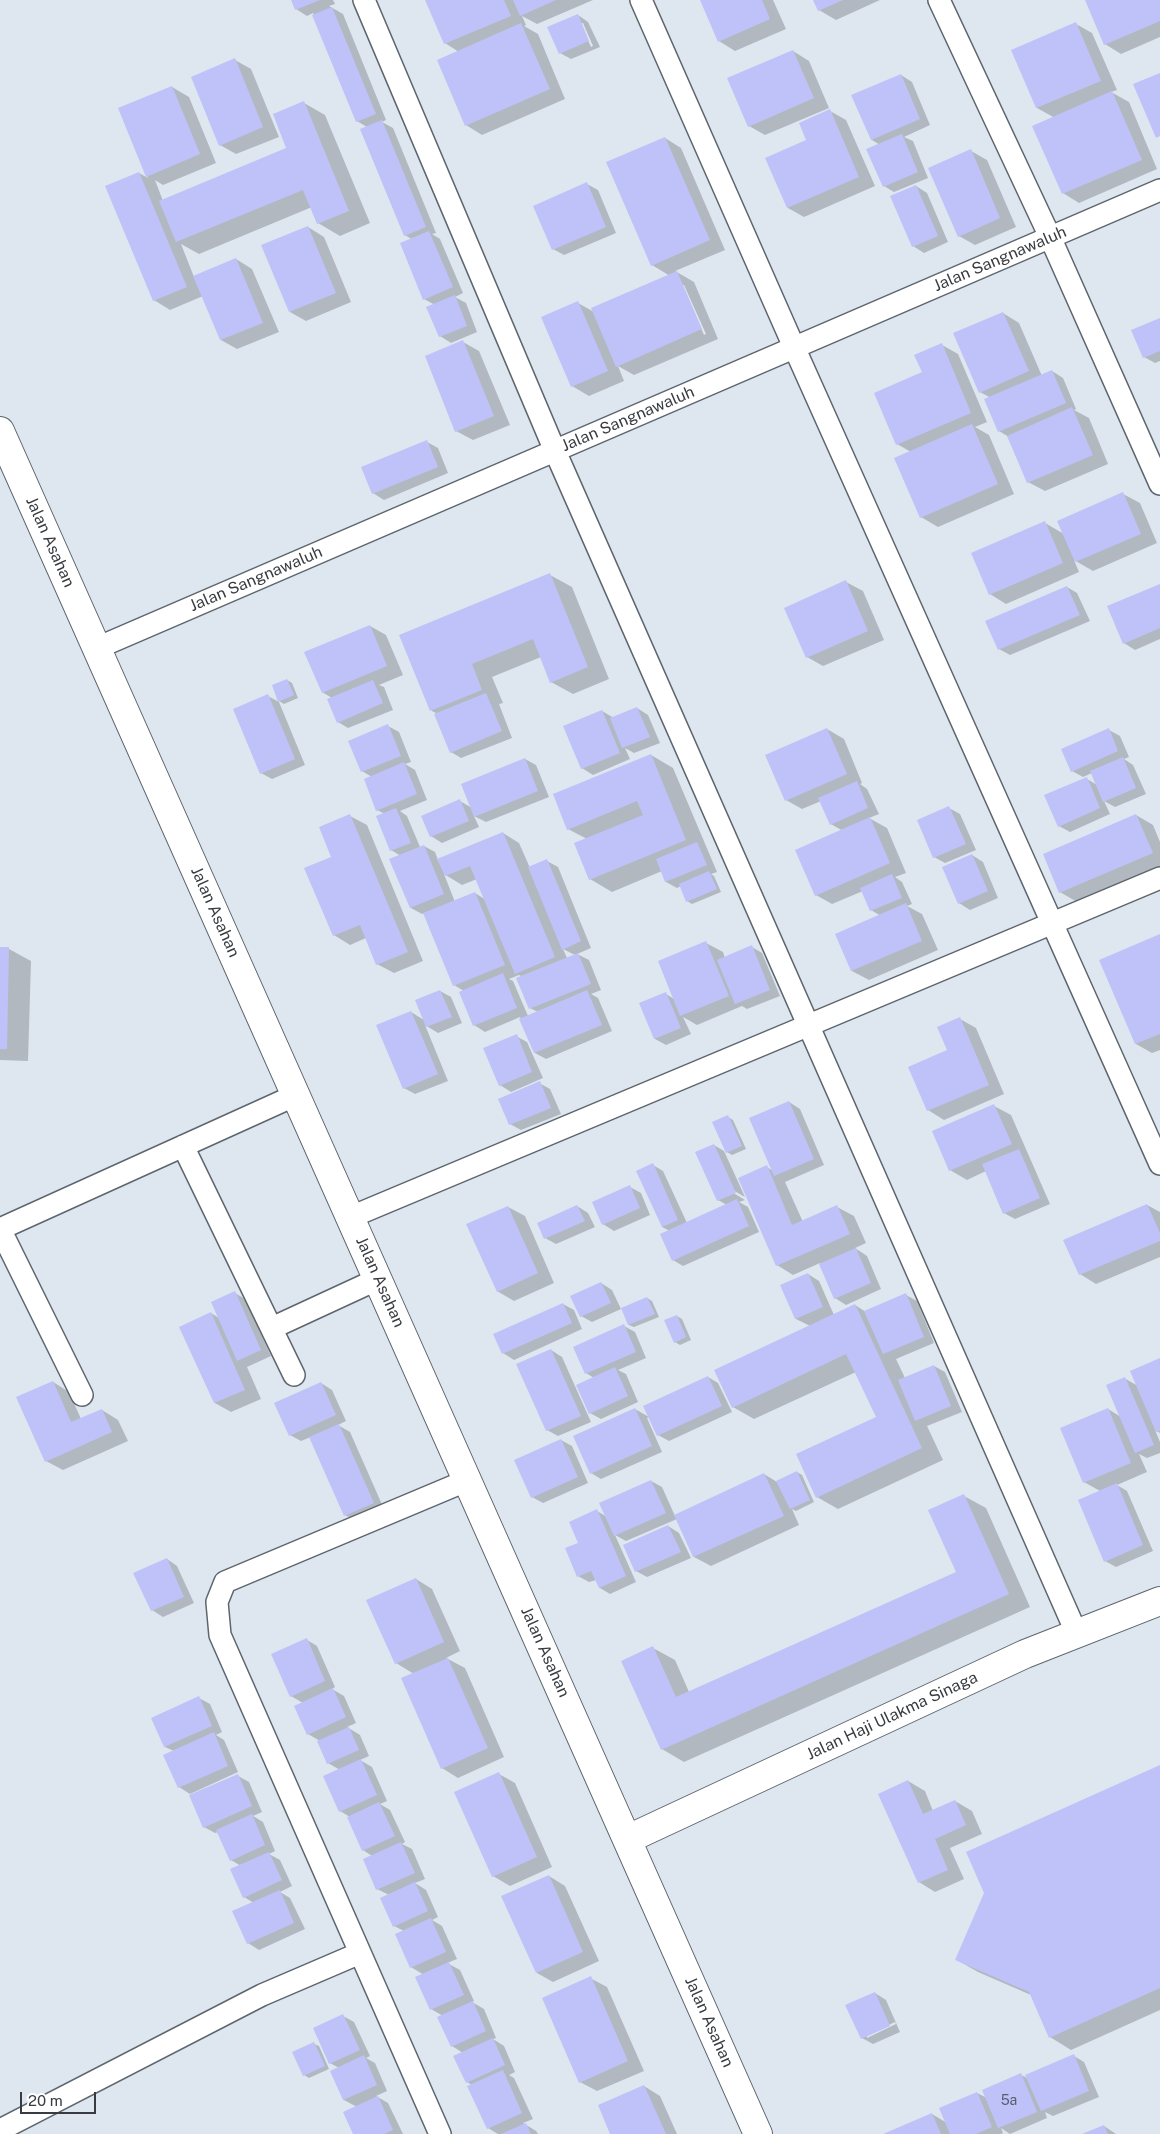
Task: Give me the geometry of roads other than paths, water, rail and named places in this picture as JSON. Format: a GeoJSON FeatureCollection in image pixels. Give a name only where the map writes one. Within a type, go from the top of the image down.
{"type":"FeatureCollection","features":[{"type":"Feature","properties":{"kind":"main road","name":"Jalan Asahan"},"geometry":{"type":"LineString","coordinates":[[0,431],[758,2134]]}},
{"type":"Feature","properties":{"kind":"main road","name":"Jalan Haji Ulakma Sinaga"},"geometry":{"type":"LineString","coordinates":[[628,1839],[1024,1654],[1076,1632],[1160,1601]]}},
{"type":"Feature","properties":{"kind":"street"},"geometry":{"type":"LineString","coordinates":[[364,0],[555,451],[1076,1632]]}},
{"type":"Feature","properties":{"kind":"street"},"geometry":{"type":"LineString","coordinates":[[642,0],[794,347],[1160,1164]]}},
{"type":"Feature","properties":{"kind":"street"},"geometry":{"type":"LineString","coordinates":[[939,0],[1050,238],[1160,484]]}},
{"type":"Feature","properties":{"kind":"street","name":"Jalan Sangnawaluh"},"geometry":{"type":"LineString","coordinates":[[97,648],[1160,190]]}},
{"type":"Feature","properties":{"kind":"street"},"geometry":{"type":"LineString","coordinates":[[351,1218],[1160,878]]}},
{"type":"Feature","properties":{"kind":"street"},"geometry":{"type":"LineString","coordinates":[[82,1394],[0,1229],[296,1095]]}},
{"type":"Feature","properties":{"kind":"street"},"geometry":{"type":"LineString","coordinates":[[184,1146],[294,1375]]}},
{"type":"Feature","properties":{"kind":"street"},"geometry":{"type":"LineString","coordinates":[[272,1328],[378,1279]]}},
{"type":"Feature","properties":{"kind":"street"},"geometry":{"type":"LineString","coordinates":[[440,2134],[220,1635],[217,1602],[225,1582],[468,1480]]}},
{"type":"Feature","properties":{"kind":"street"},"geometry":{"type":"LineString","coordinates":[[0,2130],[262,1995],[360,1952]]}}]}
